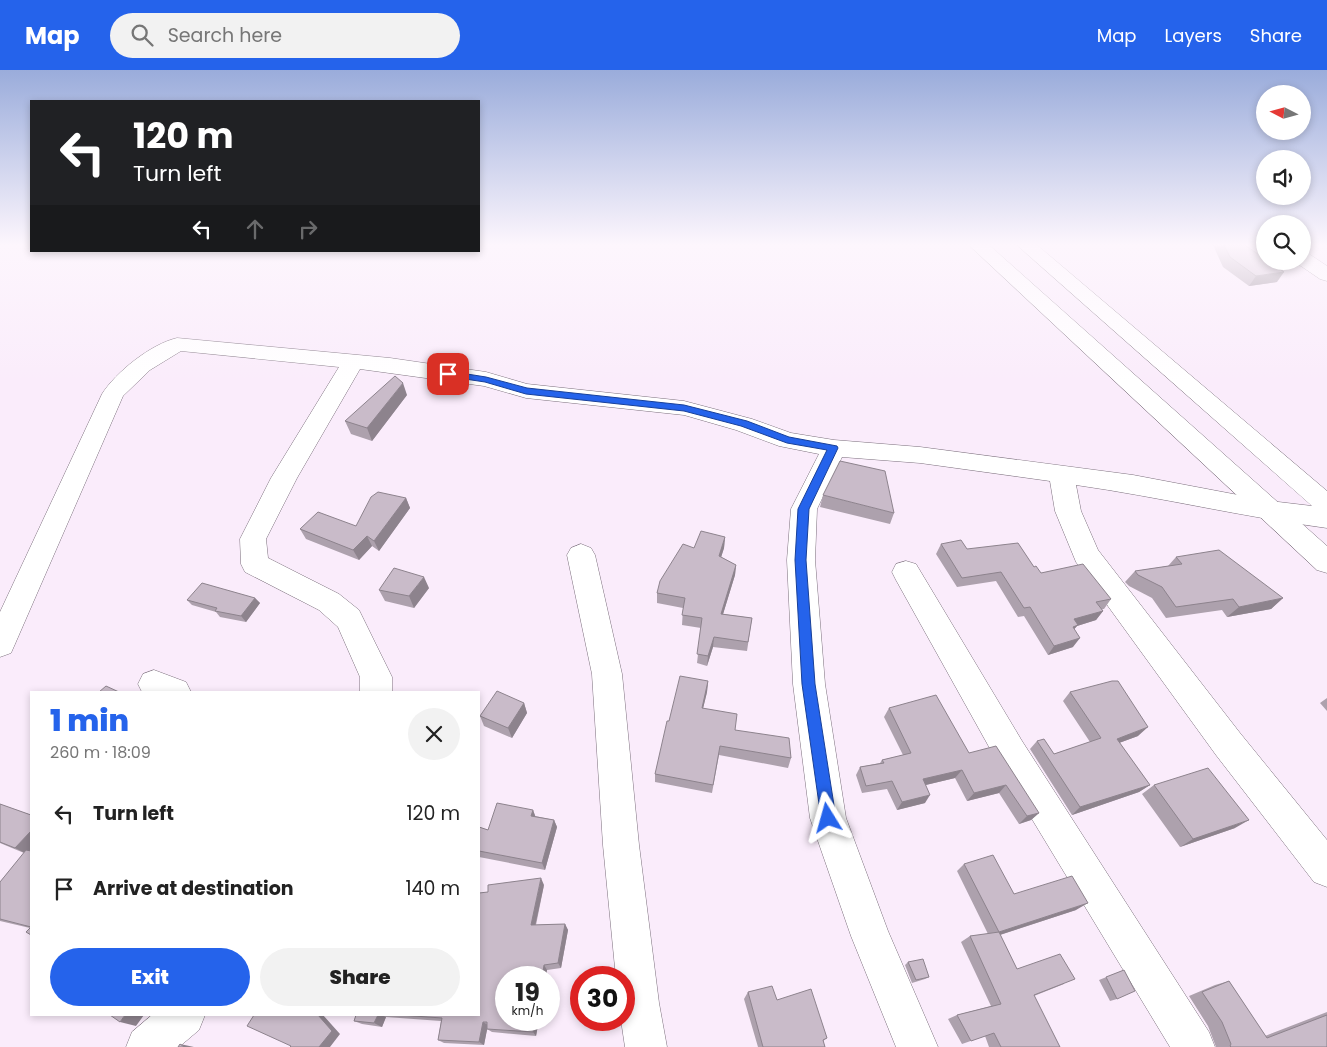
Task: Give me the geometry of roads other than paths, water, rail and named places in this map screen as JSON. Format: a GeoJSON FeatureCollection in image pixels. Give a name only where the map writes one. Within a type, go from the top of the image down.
{"type":"FeatureCollection","features":[{"type":"Feature","properties":{"kind":"main road"},"geometry":{"type":"LineString","coordinates":[[1028,291],[1327,562]]}},
{"type":"Feature","properties":{"kind":"main road"},"geometry":{"type":"LineString","coordinates":[[1079,291],[1327,505]]}},
{"type":"Feature","properties":{"kind":"main road"},"geometry":{"type":"LineString","coordinates":[[0,644],[113,394],[124,379],[159,353],[177,344],[390,365],[486,380],[526,391],[684,408],[744,424],[787,440],[834,448],[920,456],[1133,484],[1270,511],[1327,518]]}},
{"type":"Feature","properties":{"kind":"main road"},"geometry":{"type":"LineString","coordinates":[[353,362],[284,478],[254,539],[255,564],[329,602],[349,619],[376,677],[376,691]]}},
{"type":"Feature","properties":{"kind":"main road"},"geometry":{"type":"LineString","coordinates":[[834,448],[804,509],[800,560],[809,684],[828,818],[870,936],[917,1047]]}},
{"type":"Feature","properties":{"kind":"main road"},"geometry":{"type":"LineString","coordinates":[[1060,475],[1068,512],[1086,555],[1228,744],[1327,869]]}},
{"type":"Feature","properties":{"kind":"main road"},"geometry":{"type":"LineString","coordinates":[[580,555],[607,674],[621,845],[639,1003],[646,1047]]}},
{"type":"Feature","properties":{"kind":"main road"},"geometry":{"type":"LineString","coordinates":[[906,572],[1010,752],[1194,1047]]}},
{"type":"Feature","properties":{"kind":"main road"},"geometry":{"type":"LineString","coordinates":[[147,1047],[183,1016]]}}]}
